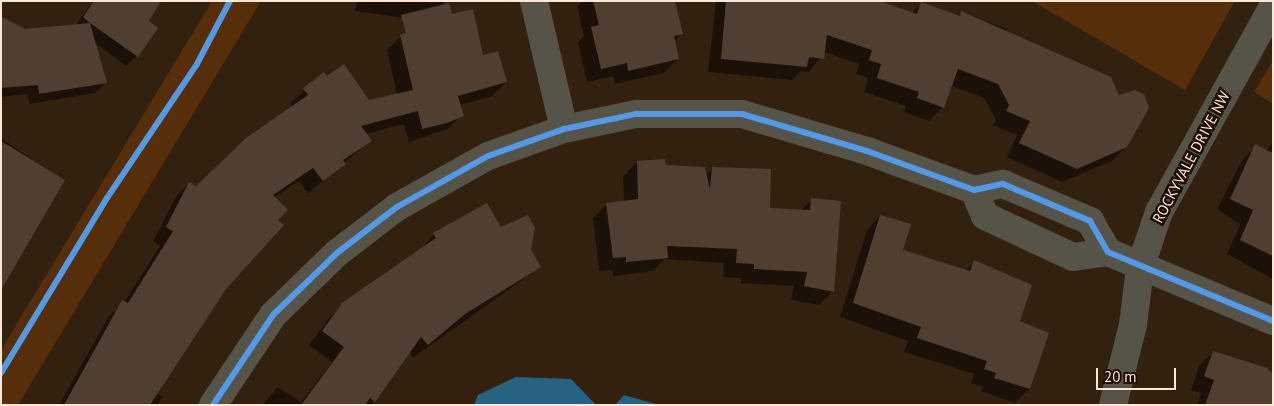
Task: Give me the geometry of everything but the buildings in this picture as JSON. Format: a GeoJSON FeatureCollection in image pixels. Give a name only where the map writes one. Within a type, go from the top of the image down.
{"type":"FeatureCollection","features":[{"type":"Feature","properties":{"kind":"street"},"geometry":{"type":"LineString","coordinates":[[534,1],[564,129]]}},
{"type":"Feature","properties":{"kind":"street","name":"ROCKYVALE DRIVE NW"},"geometry":{"type":"LineString","coordinates":[[1112,405],[1134,325],[1140,268],[1159,212],[1273,6]]}},
{"type":"Feature","properties":{"kind":"street"},"geometry":{"type":"LineString","coordinates":[[212,405],[273,315],[337,253],[397,207],[488,156],[564,129],[636,114],[742,114],[867,151],[974,190],[1003,184],[1090,221],[1108,252],[1140,268],[1273,321]]}},
{"type":"Feature","properties":{"kind":"street"},"geometry":{"type":"LineString","coordinates":[[974,190],[985,216],[1046,245],[1073,257],[1108,252]]}},
{"type":"Feature","properties":{"kind":"shaded area"},"geometry":{"type":"Polygon","coordinates":[[[212,1],[261,1],[18,405],[1,405],[1,350],[212,1]]]}},
{"type":"Feature","properties":{"kind":"shaded area"},"geometry":{"type":"Polygon","coordinates":[[[1032,1],[1235,1],[1185,90],[1032,1]]]}},
{"type":"Feature","properties":{"kind":"shaded area"},"geometry":{"type":"Polygon","coordinates":[[[1273,60],[1273,104],[1254,92],[1273,60]]]}},
{"type":"Feature","properties":{"kind":"water"},"geometry":{"type":"Polygon","coordinates":[[[516,377],[571,379],[596,405],[474,405],[478,395],[516,377]]]}},
{"type":"Feature","properties":{"kind":"water"},"geometry":{"type":"Polygon","coordinates":[[[624,395],[659,405],[615,405],[624,395]]]}},
{"type":"Feature","properties":{"kind":"cycle path"},"geometry":{"type":"LineString","coordinates":[[1,373],[107,198],[197,64],[230,1]]}},
{"type":"Feature","properties":{"kind":"cycle path"},"geometry":{"type":"LineString","coordinates":[[213,405],[273,315],[337,253],[397,207],[488,156],[564,129],[636,114],[742,114],[867,151],[974,190],[1003,184],[1090,221],[1108,252],[1273,321]]}}]}
